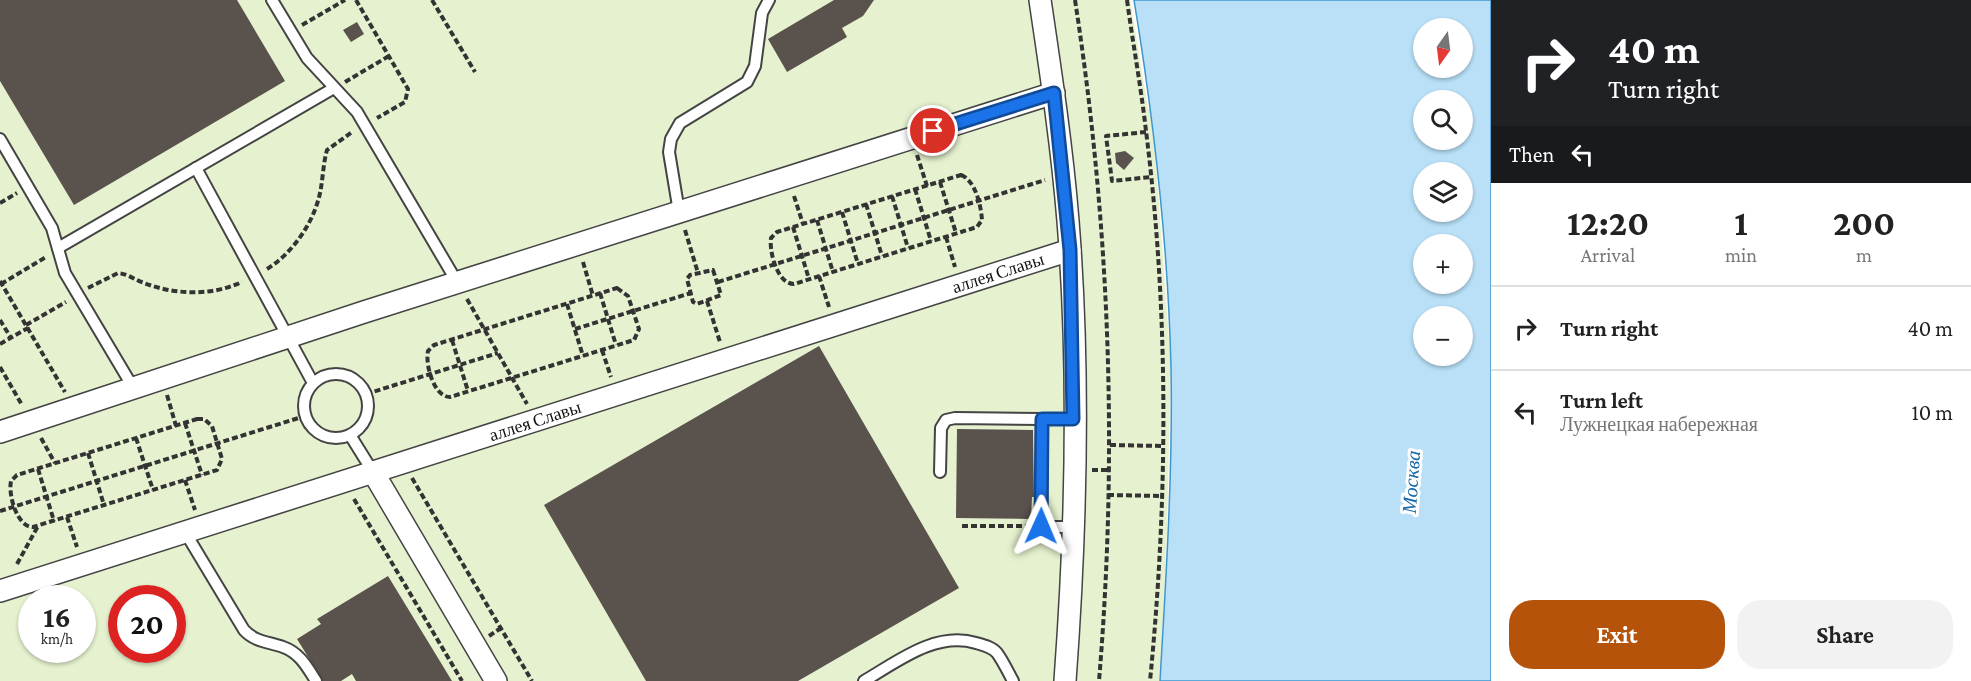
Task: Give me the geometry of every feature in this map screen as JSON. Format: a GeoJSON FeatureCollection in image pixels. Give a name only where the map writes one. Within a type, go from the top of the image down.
{"type":"FeatureCollection","features":[{"type":"Feature","properties":{"kind":"street"},"geometry":{"type":"LineString","coordinates":[[1040,0],[1054,93],[1070,250],[1073,527],[1065,681]]}},
{"type":"Feature","properties":{"kind":"street"},"geometry":{"type":"LineString","coordinates":[[0,432],[162,381],[457,282],[1054,93]]}},
{"type":"Feature","properties":{"kind":"street","name":"аллея Славы"},"geometry":{"type":"LineString","coordinates":[[1,591],[1070,250]]}},
{"type":"Feature","properties":{"kind":"street"},"geometry":{"type":"LineString","coordinates":[[373,472],[496,681]]}},
{"type":"Feature","properties":{"kind":"lane"},"geometry":{"type":"LineString","coordinates":[[272,0],[312,65],[357,112],[457,282]]}},
{"type":"Feature","properties":{"kind":"lane"},"geometry":{"type":"LineString","coordinates":[[679,212],[669,152],[671,139],[680,123],[747,82],[755,66],[762,13],[769,0]]}},
{"type":"Feature","properties":{"kind":"lane"},"geometry":{"type":"LineString","coordinates":[[58,249],[334,88]]}},
{"type":"Feature","properties":{"kind":"lane"},"geometry":{"type":"LineString","coordinates":[[0,139],[52,228],[65,273],[134,390]]}},
{"type":"Feature","properties":{"kind":"lane"},"geometry":{"type":"LineString","coordinates":[[196,168],[257,276],[313,383]]}},
{"type":"Feature","properties":{"kind":"lane"},"geometry":{"type":"LineString","coordinates":[[338,374],[355,379],[366,394],[369,406],[367,418],[360,428],[350,435],[332,438],[315,431],[305,416],[304,398],[313,383],[321,377],[338,374]]}},
{"type":"Feature","properties":{"kind":"lane"},"geometry":{"type":"LineString","coordinates":[[940,472],[941,428],[946,420],[955,417],[1073,419]]}},
{"type":"Feature","properties":{"kind":"lane"},"geometry":{"type":"LineString","coordinates":[[1042,419],[1041,526],[1073,527]]}},
{"type":"Feature","properties":{"kind":"lane"},"geometry":{"type":"LineString","coordinates":[[350,435],[373,472]]}},
{"type":"Feature","properties":{"kind":"lane"},"geometry":{"type":"LineString","coordinates":[[192,530],[244,630],[253,638],[294,652],[304,661],[316,681]]}},
{"type":"Feature","properties":{"kind":"lane"},"geometry":{"type":"LineString","coordinates":[[864,681],[922,647],[957,640],[972,641],[996,651],[1013,681]]}},
{"type":"Feature","properties":{"kind":"path"},"geometry":{"type":"LineString","coordinates":[[291,32],[345,0]]}},
{"type":"Feature","properties":{"kind":"path"},"geometry":{"type":"LineString","coordinates":[[0,344],[77,295],[118,273],[157,288],[192,293],[223,289],[257,276],[284,256],[308,224],[320,195],[329,147],[405,102],[408,96],[407,86],[356,0]]}},
{"type":"Feature","properties":{"kind":"path"},"geometry":{"type":"LineString","coordinates":[[432,0],[475,72]]}},
{"type":"Feature","properties":{"kind":"path"},"geometry":{"type":"LineString","coordinates":[[1075,0],[1102,212],[1110,445],[1099,681]]}},
{"type":"Feature","properties":{"kind":"path"},"geometry":{"type":"LineString","coordinates":[[1127,0],[1146,132],[1158,271],[1162,446],[1150,681]]}},
{"type":"Feature","properties":{"kind":"path"},"geometry":{"type":"LineString","coordinates":[[334,88],[389,56]]}},
{"type":"Feature","properties":{"kind":"path"},"geometry":{"type":"LineString","coordinates":[[1146,132],[1106,136],[1112,181],[1150,177]]}},
{"type":"Feature","properties":{"kind":"path"},"geometry":{"type":"LineString","coordinates":[[912,138],[927,186]]}},
{"type":"Feature","properties":{"kind":"path"},"geometry":{"type":"LineString","coordinates":[[964,176],[972,183],[978,201],[982,216],[980,225],[809,279],[786,283],[781,279],[770,245],[771,237],[777,232],[927,186],[964,176]]}},
{"type":"Feature","properties":{"kind":"path"},"geometry":{"type":"LineString","coordinates":[[788,177],[803,224]]}},
{"type":"Feature","properties":{"kind":"path"},"geometry":{"type":"LineString","coordinates":[[718,282],[1051,178]]}},
{"type":"Feature","properties":{"kind":"path"},"geometry":{"type":"LineString","coordinates":[[940,182],[956,233]]}},
{"type":"Feature","properties":{"kind":"path"},"geometry":{"type":"LineString","coordinates":[[915,189],[931,241]]}},
{"type":"Feature","properties":{"kind":"path"},"geometry":{"type":"LineString","coordinates":[[892,196],[908,248]]}},
{"type":"Feature","properties":{"kind":"path"},"geometry":{"type":"LineString","coordinates":[[866,204],[882,256]]}},
{"type":"Feature","properties":{"kind":"path"},"geometry":{"type":"LineString","coordinates":[[679,212],[699,273]]}},
{"type":"Feature","properties":{"kind":"path"},"geometry":{"type":"LineString","coordinates":[[842,212],[858,264]]}},
{"type":"Feature","properties":{"kind":"path"},"geometry":{"type":"LineString","coordinates":[[817,220],[833,272]]}},
{"type":"Feature","properties":{"kind":"path"},"geometry":{"type":"LineString","coordinates":[[793,227],[809,279]]}},
{"type":"Feature","properties":{"kind":"path"},"geometry":{"type":"LineString","coordinates":[[945,237],[961,285]]}},
{"type":"Feature","properties":{"kind":"path"},"geometry":{"type":"LineString","coordinates":[[577,244],[593,296]]}},
{"type":"Feature","properties":{"kind":"path"},"geometry":{"type":"LineString","coordinates":[[58,249],[0,283],[74,408]]}},
{"type":"Feature","properties":{"kind":"path"},"geometry":{"type":"LineString","coordinates":[[712,270],[722,295],[696,303],[687,279],[699,273],[712,270]]}},
{"type":"Feature","properties":{"kind":"path"},"geometry":{"type":"LineString","coordinates":[[819,276],[834,325]]}},
{"type":"Feature","properties":{"kind":"path"},"geometry":{"type":"LineString","coordinates":[[457,282],[537,420]]}},
{"type":"Feature","properties":{"kind":"path"},"geometry":{"type":"LineString","coordinates":[[617,288],[624,291],[639,329],[638,336],[634,340],[468,391],[443,396],[437,392],[428,351],[434,345],[593,296],[617,288]]}},
{"type":"Feature","properties":{"kind":"path"},"geometry":{"type":"LineString","coordinates":[[600,293],[616,345]]}},
{"type":"Feature","properties":{"kind":"path"},"geometry":{"type":"LineString","coordinates":[[574,329],[691,293]]}},
{"type":"Feature","properties":{"kind":"path"},"geometry":{"type":"LineString","coordinates":[[707,301],[726,360]]}},
{"type":"Feature","properties":{"kind":"path"},"geometry":{"type":"LineString","coordinates":[[567,304],[583,356]]}},
{"type":"Feature","properties":{"kind":"path"},"geometry":{"type":"LineString","coordinates":[[0,320],[10,338]]}},
{"type":"Feature","properties":{"kind":"path"},"geometry":{"type":"LineString","coordinates":[[452,340],[468,391]]}},
{"type":"Feature","properties":{"kind":"path"},"geometry":{"type":"LineString","coordinates":[[602,350],[616,395]]}},
{"type":"Feature","properties":{"kind":"path"},"geometry":{"type":"LineString","coordinates":[[366,394],[498,353]]}},
{"type":"Feature","properties":{"kind":"path"},"geometry":{"type":"LineString","coordinates":[[0,367],[55,463]]}},
{"type":"Feature","properties":{"kind":"path"},"geometry":{"type":"LineString","coordinates":[[162,381],[176,426]]}},
{"type":"Feature","properties":{"kind":"path"},"geometry":{"type":"LineString","coordinates":[[0,511],[305,416]]}},
{"type":"Feature","properties":{"kind":"path"},"geometry":{"type":"LineString","coordinates":[[200,418],[207,421],[222,459],[221,466],[202,475],[68,517],[29,527],[23,525],[10,489],[11,481],[17,475],[176,426],[200,418]]}},
{"type":"Feature","properties":{"kind":"path"},"geometry":{"type":"LineString","coordinates":[[185,423],[202,475]]}},
{"type":"Feature","properties":{"kind":"path"},"geometry":{"type":"LineString","coordinates":[[136,438],[153,490]]}},
{"type":"Feature","properties":{"kind":"path"},"geometry":{"type":"LineString","coordinates":[[1110,445],[1162,446]]}},
{"type":"Feature","properties":{"kind":"path"},"geometry":{"type":"LineString","coordinates":[[88,453],[104,505]]}},
{"type":"Feature","properties":{"kind":"path"},"geometry":{"type":"LineString","coordinates":[[403,463],[532,681]]}},
{"type":"Feature","properties":{"kind":"path"},"geometry":{"type":"LineString","coordinates":[[38,469],[54,520]]}},
{"type":"Feature","properties":{"kind":"path"},"geometry":{"type":"LineString","coordinates":[[185,480],[192,530]]}},
{"type":"Feature","properties":{"kind":"path"},"geometry":{"type":"LineString","coordinates":[[344,482],[462,681]]}},
{"type":"Feature","properties":{"kind":"path"},"geometry":{"type":"LineString","coordinates":[[1108,495],[1161,496]]}},
{"type":"Feature","properties":{"kind":"path"},"geometry":{"type":"LineString","coordinates":[[68,517],[83,565]]}},
{"type":"Feature","properties":{"kind":"path"},"geometry":{"type":"LineString","coordinates":[[1,591],[38,525]]}},
{"type":"Feature","properties":{"kind":"path"},"geometry":{"type":"LineString","coordinates":[[962,525],[1041,526]]}},
{"type":"Feature","properties":{"kind":"green space"},"geometry":{"type":"Polygon","coordinates":[[[0,0],[1130,0],[1148,109],[1152,109],[1171,367],[1160,681],[0,681],[0,0]]]}},
{"type":"Feature","properties":{"kind":"water","name":"Москва"},"geometry":{"type":"Polygon","coordinates":[[[1134,0],[1491,0],[1491,681],[1160,681],[1170,485],[1171,367],[1167,275],[1154,137],[1134,0]]]}},
{"type":"Feature","properties":{"kind":"building"},"geometry":{"type":"Polygon","coordinates":[[[0,0],[237,0],[285,81],[74,205],[0,81],[0,0]]]}},
{"type":"Feature","properties":{"kind":"building"},"geometry":{"type":"Polygon","coordinates":[[[834,0],[874,0],[863,16],[842,28],[847,37],[787,72],[768,39],[834,0]]]}},
{"type":"Feature","properties":{"kind":"building"},"geometry":{"type":"Polygon","coordinates":[[[357,22],[364,34],[351,42],[343,30],[357,22]]]}},
{"type":"Feature","properties":{"kind":"building"},"geometry":{"type":"Polygon","coordinates":[[[1125,151],[1134,158],[1124,170],[1116,163],[1115,153],[1125,151]]]}},
{"type":"Feature","properties":{"kind":"building"},"geometry":{"type":"Polygon","coordinates":[[[819,346],[959,588],[798,681],[646,681],[544,505],[819,346]]]}},
{"type":"Feature","properties":{"kind":"building"},"geometry":{"type":"Polygon","coordinates":[[[957,429],[1033,430],[1034,497],[1032,497],[1031,519],[956,518],[957,429]]]}},
{"type":"Feature","properties":{"kind":"building"},"geometry":{"type":"Polygon","coordinates":[[[388,576],[452,681],[356,681],[352,674],[341,681],[323,681],[297,639],[321,624],[317,619],[388,576]]]}},
{"type":"Feature","properties":{"kind":"route"},"geometry":{"type":"LineString","coordinates":[[933,131],[1054,93],[1070,250],[1073,419],[1042,419],[1041,526]]}}]}
